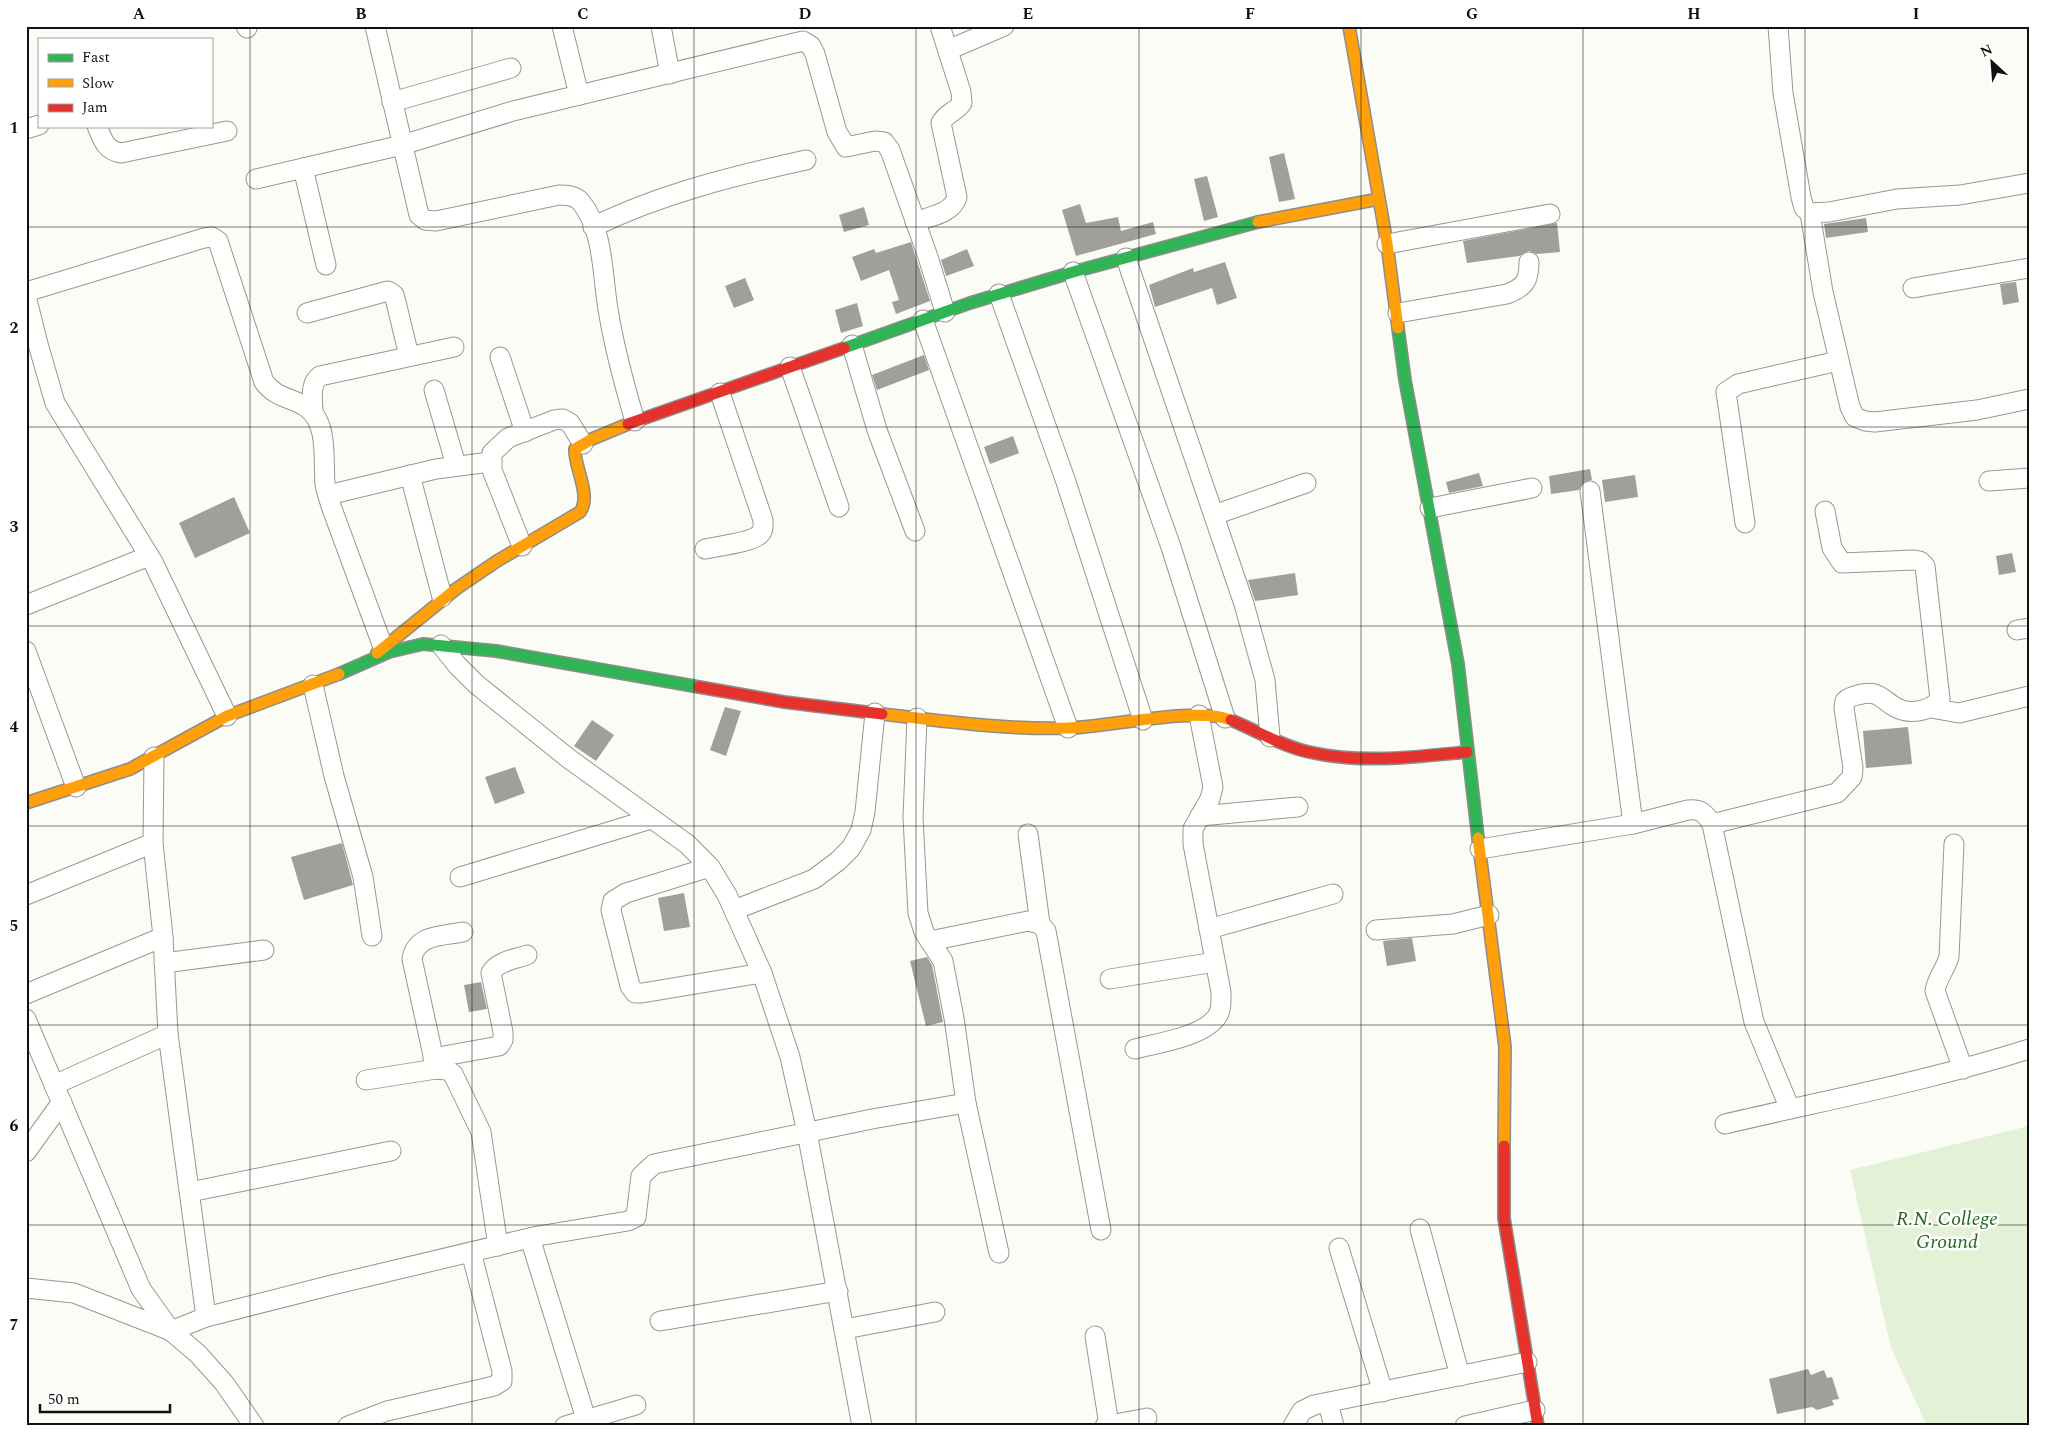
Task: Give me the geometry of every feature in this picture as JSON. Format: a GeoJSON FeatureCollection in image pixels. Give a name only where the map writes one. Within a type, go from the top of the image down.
{"type":"FeatureCollection","features":[{"type":"Feature","properties":{"kind":"street"},"geometry":{"type":"LineString","coordinates":[[375,26],[419,215],[425,220],[436,221],[558,195],[570,195],[579,200],[593,227],[620,369],[635,421]]}},
{"type":"Feature","properties":{"kind":"street"},"geometry":{"type":"LineString","coordinates":[[562,26],[579,95]]}},
{"type":"Feature","properties":{"kind":"street"},"geometry":{"type":"LineString","coordinates":[[660,26],[670,74]]}},
{"type":"Feature","properties":{"kind":"street"},"geometry":{"type":"LineString","coordinates":[[915,222],[947,211],[954,206],[957,197],[941,123],[944,116],[959,108],[962,103],[940,26]]}},
{"type":"Feature","properties":{"kind":"street"},"geometry":{"type":"LineString","coordinates":[[948,50],[1004,26]]}},
{"type":"Feature","properties":{"kind":"street"},"geometry":{"type":"LineString","coordinates":[[1349,26],[1387,244],[1406,380],[1458,664],[1467,752],[1505,1047],[1504,1218],[1537,1418],[1465,1426]]}},
{"type":"Feature","properties":{"kind":"street"},"geometry":{"type":"LineString","coordinates":[[1778,26],[1785,103],[1801,197],[1804,208],[1810,213],[1818,270],[1838,361],[1850,407],[1855,417],[1864,421],[1949,414],[2029,399]]}},
{"type":"Feature","properties":{"kind":"street"},"geometry":{"type":"LineString","coordinates":[[256,179],[402,145],[496,116],[579,95],[790,43],[802,42],[811,46],[815,54],[840,139],[846,147],[875,141],[884,142],[890,150],[945,312]]}},
{"type":"Feature","properties":{"kind":"street"},"geometry":{"type":"LineString","coordinates":[[392,102],[511,68]]}},
{"type":"Feature","properties":{"kind":"street"},"geometry":{"type":"LineString","coordinates":[[26,129],[38,125]]}},
{"type":"Feature","properties":{"kind":"street"},"geometry":{"type":"LineString","coordinates":[[98,128],[107,148],[121,153],[227,131]]}},
{"type":"Feature","properties":{"kind":"street"},"geometry":{"type":"LineString","coordinates":[[593,227],[633,208],[717,181],[806,160]]}},
{"type":"Feature","properties":{"kind":"street"},"geometry":{"type":"LineString","coordinates":[[303,168],[326,265]]}},
{"type":"Feature","properties":{"kind":"street"},"geometry":{"type":"LineString","coordinates":[[1810,213],[1830,212],[1896,199],[1960,195],[2029,183]]}},
{"type":"Feature","properties":{"kind":"street"},"geometry":{"type":"LineString","coordinates":[[368,662],[442,597],[522,546],[575,516],[583,509],[585,500],[573,458],[575,449],[582,444],[635,421],[720,393],[999,294],[1073,272],[1276,218],[1379,199]]}},
{"type":"Feature","properties":{"kind":"street"},"geometry":{"type":"LineString","coordinates":[[1387,244],[1550,214]]}},
{"type":"Feature","properties":{"kind":"street"},"geometry":{"type":"LineString","coordinates":[[227,716],[150,556],[55,403],[26,294],[212,237],[218,241],[264,382],[270,390],[306,407],[313,413],[322,432],[328,495],[383,647]]}},
{"type":"Feature","properties":{"kind":"street"},"geometry":{"type":"LineString","coordinates":[[1126,258],[1244,604],[1265,680],[1270,738]]}},
{"type":"Feature","properties":{"kind":"street"},"geometry":{"type":"LineString","coordinates":[[1398,313],[1507,294],[1518,290],[1526,283],[1529,276],[1529,262]]}},
{"type":"Feature","properties":{"kind":"street"},"geometry":{"type":"LineString","coordinates":[[1913,288],[2029,268]]}},
{"type":"Feature","properties":{"kind":"street"},"geometry":{"type":"LineString","coordinates":[[1073,272],[1171,548],[1225,718]]}},
{"type":"Feature","properties":{"kind":"street"},"geometry":{"type":"LineString","coordinates":[[308,313],[388,292],[394,295],[409,356]]}},
{"type":"Feature","properties":{"kind":"street"},"geometry":{"type":"LineString","coordinates":[[999,294],[1066,479],[1143,720]]}},
{"type":"Feature","properties":{"kind":"street"},"geometry":{"type":"LineString","coordinates":[[923,320],[1068,728]]}},
{"type":"Feature","properties":{"kind":"street"},"geometry":{"type":"LineString","coordinates":[[852,345],[877,430],[915,531]]}},
{"type":"Feature","properties":{"kind":"street"},"geometry":{"type":"LineString","coordinates":[[313,413],[314,380],[320,376],[454,346]]}},
{"type":"Feature","properties":{"kind":"street"},"geometry":{"type":"LineString","coordinates":[[500,357],[525,432]]}},
{"type":"Feature","properties":{"kind":"street"},"geometry":{"type":"LineString","coordinates":[[1745,523],[1726,392],[1738,384],[1838,361]]}},
{"type":"Feature","properties":{"kind":"street"},"geometry":{"type":"LineString","coordinates":[[790,367],[839,507]]}},
{"type":"Feature","properties":{"kind":"street"},"geometry":{"type":"LineString","coordinates":[[434,390],[456,466]]}},
{"type":"Feature","properties":{"kind":"street"},"geometry":{"type":"LineString","coordinates":[[705,549],[752,538],[760,535],[763,530],[763,520],[720,393]]}},
{"type":"Feature","properties":{"kind":"street"},"geometry":{"type":"LineString","coordinates":[[522,546],[490,462],[492,454],[499,445],[525,432],[554,420],[563,419],[576,429],[582,444]]}},
{"type":"Feature","properties":{"kind":"street"},"geometry":{"type":"LineString","coordinates":[[328,495],[410,475],[456,466],[490,462]]}},
{"type":"Feature","properties":{"kind":"street"},"geometry":{"type":"LineString","coordinates":[[410,475],[442,597]]}},
{"type":"Feature","properties":{"kind":"street"},"geometry":{"type":"LineString","coordinates":[[1990,481],[2029,478]]}},
{"type":"Feature","properties":{"kind":"street"},"geometry":{"type":"LineString","coordinates":[[1214,515],[1306,484]]}},
{"type":"Feature","properties":{"kind":"street"},"geometry":{"type":"LineString","coordinates":[[1430,508],[1532,488]]}},
{"type":"Feature","properties":{"kind":"street"},"geometry":{"type":"LineString","coordinates":[[1590,491],[1633,824]]}},
{"type":"Feature","properties":{"kind":"street"},"geometry":{"type":"LineString","coordinates":[[1825,511],[1832,548],[1842,563],[1914,560],[1920,561],[1925,566],[1940,690],[1940,699],[1931,708]]}},
{"type":"Feature","properties":{"kind":"street"},"geometry":{"type":"LineString","coordinates":[[26,605],[150,556]]}},
{"type":"Feature","properties":{"kind":"street"},"geometry":{"type":"LineString","coordinates":[[26,803],[130,768],[227,716],[313,685],[406,647],[441,645],[496,651],[784,702],[979,725],[1068,728],[1200,715],[1225,718],[1307,752],[1335,758],[1406,758],[1467,752]]}},
{"type":"Feature","properties":{"kind":"street"},"geometry":{"type":"LineString","coordinates":[[441,645],[457,666],[476,684],[568,758],[687,844],[710,867],[734,910],[762,973],[790,1057],[807,1132],[838,1290],[862,1426]]}},
{"type":"Feature","properties":{"kind":"street"},"geometry":{"type":"LineString","coordinates":[[26,651],[76,787]]}},
{"type":"Feature","properties":{"kind":"street"},"geometry":{"type":"LineString","coordinates":[[313,685],[334,776],[363,877],[372,936]]}},
{"type":"Feature","properties":{"kind":"street"},"geometry":{"type":"LineString","coordinates":[[1712,824],[1827,796],[1846,786],[1852,777],[1853,768],[1844,708],[1844,701],[1849,697],[1868,692],[1884,698],[1902,710],[1931,708],[1958,713],[2029,696]]}},
{"type":"Feature","properties":{"kind":"street"},"geometry":{"type":"LineString","coordinates":[[734,910],[814,879],[838,861],[851,848],[861,830],[865,812],[875,713]]}},
{"type":"Feature","properties":{"kind":"street"},"geometry":{"type":"LineString","coordinates":[[1136,1049],[1202,1029],[1216,1018],[1221,1007],[1215,962],[1193,844],[1193,829],[1210,799],[1213,787],[1200,715]]}},
{"type":"Feature","properties":{"kind":"street"},"geometry":{"type":"LineString","coordinates":[[917,718],[913,818],[918,913],[920,923],[943,961],[954,1018],[966,1102],[999,1253]]}},
{"type":"Feature","properties":{"kind":"street"},"geometry":{"type":"LineString","coordinates":[[154,756],[153,843],[163,937],[168,1034],[206,1317]]}},
{"type":"Feature","properties":{"kind":"street"},"geometry":{"type":"LineString","coordinates":[[1200,816],[1298,807]]}},
{"type":"Feature","properties":{"kind":"street"},"geometry":{"type":"LineString","coordinates":[[1480,849],[1633,824],[1697,810],[1706,814],[1712,824],[1754,1022],[1790,1109]]}},
{"type":"Feature","properties":{"kind":"street"},"geometry":{"type":"LineString","coordinates":[[460,877],[651,819]]}},
{"type":"Feature","properties":{"kind":"street"},"geometry":{"type":"LineString","coordinates":[[1028,834],[1040,924],[1046,931],[1049,944],[1101,1230]]}},
{"type":"Feature","properties":{"kind":"street"},"geometry":{"type":"LineString","coordinates":[[26,895],[153,843]]}},
{"type":"Feature","properties":{"kind":"street"},"geometry":{"type":"LineString","coordinates":[[1954,844],[1949,958],[1945,969],[1937,980],[1935,991],[1963,1069]]}},
{"type":"Feature","properties":{"kind":"street"},"geometry":{"type":"LineString","coordinates":[[710,867],[626,893],[613,901],[612,910],[630,986],[635,993],[642,993],[762,973]]}},
{"type":"Feature","properties":{"kind":"street"},"geometry":{"type":"LineString","coordinates":[[1209,929],[1333,894]]}},
{"type":"Feature","properties":{"kind":"street"},"geometry":{"type":"LineString","coordinates":[[1376,930],[1453,924],[1489,915]]}},
{"type":"Feature","properties":{"kind":"street"},"geometry":{"type":"LineString","coordinates":[[930,941],[1000,925],[1028,922],[1040,924]]}},
{"type":"Feature","properties":{"kind":"street"},"geometry":{"type":"LineString","coordinates":[[463,932],[426,939],[418,944],[412,959],[434,1063],[453,1074],[481,1132],[498,1246]]}},
{"type":"Feature","properties":{"kind":"street"},"geometry":{"type":"LineString","coordinates":[[26,994],[163,937]]}},
{"type":"Feature","properties":{"kind":"street"},"geometry":{"type":"LineString","coordinates":[[164,963],[264,950]]}},
{"type":"Feature","properties":{"kind":"street"},"geometry":{"type":"LineString","coordinates":[[366,1080],[499,1046],[503,1040],[503,1032],[491,973],[499,964],[527,955]]}},
{"type":"Feature","properties":{"kind":"street"},"geometry":{"type":"LineString","coordinates":[[1110,979],[1215,962]]}},
{"type":"Feature","properties":{"kind":"street"},"geometry":{"type":"LineString","coordinates":[[26,1019],[141,1289],[171,1331],[198,1354],[224,1383],[254,1426]]}},
{"type":"Feature","properties":{"kind":"street"},"geometry":{"type":"LineString","coordinates":[[54,1085],[168,1034]]}},
{"type":"Feature","properties":{"kind":"street"},"geometry":{"type":"LineString","coordinates":[[1725,1124],[1963,1069],[2029,1049]]}},
{"type":"Feature","properties":{"kind":"street"},"geometry":{"type":"LineString","coordinates":[[26,1152],[62,1102]]}},
{"type":"Feature","properties":{"kind":"street"},"geometry":{"type":"LineString","coordinates":[[26,1288],[74,1293],[171,1331],[206,1317],[471,1252],[582,1227],[628,1221],[636,1217],[642,1176],[646,1169],[654,1164],[807,1132],[966,1102]]}},
{"type":"Feature","properties":{"kind":"street"},"geometry":{"type":"LineString","coordinates":[[190,1192],[391,1151]]}},
{"type":"Feature","properties":{"kind":"street"},"geometry":{"type":"LineString","coordinates":[[1420,1229],[1460,1376]]}},
{"type":"Feature","properties":{"kind":"street"},"geometry":{"type":"LineString","coordinates":[[530,1238],[586,1419]]}},
{"type":"Feature","properties":{"kind":"street"},"geometry":{"type":"LineString","coordinates":[[1340,1248],[1383,1392]]}},
{"type":"Feature","properties":{"kind":"street"},"geometry":{"type":"LineString","coordinates":[[348,1426],[388,1411],[494,1386],[502,1381],[502,1372],[471,1252]]}},
{"type":"Feature","properties":{"kind":"street"},"geometry":{"type":"LineString","coordinates":[[660,1321],[838,1290]]}},
{"type":"Feature","properties":{"kind":"street"},"geometry":{"type":"LineString","coordinates":[[845,1329],[935,1312]]}},
{"type":"Feature","properties":{"kind":"street"},"geometry":{"type":"LineString","coordinates":[[1095,1336],[1107,1425],[1147,1418]]}},
{"type":"Feature","properties":{"kind":"street"},"geometry":{"type":"LineString","coordinates":[[1293,1426],[1308,1407],[1527,1362]]}},
{"type":"Feature","properties":{"kind":"street"},"geometry":{"type":"LineString","coordinates":[[1328,1403],[1334,1426]]}},
{"type":"Feature","properties":{"kind":"street"},"geometry":{"type":"LineString","coordinates":[[565,1426],[636,1405]]}},
{"type":"Feature","properties":{"kind":"green space","name":"R.N. College Ground"},"geometry":{"type":"Polygon","coordinates":[[[2029,1126],[2029,1426],[1927,1426],[1891,1348],[1850,1170],[2029,1126]]]}},
{"type":"Feature","properties":{"kind":"building"},"geometry":{"type":"Polygon","coordinates":[[[1284,153],[1295,199],[1279,202],[1269,157],[1284,153]]]}},
{"type":"Feature","properties":{"kind":"building"},"geometry":{"type":"Polygon","coordinates":[[[1207,176],[1218,217],[1204,221],[1194,179],[1207,176]]]}},
{"type":"Feature","properties":{"kind":"building"},"geometry":{"type":"Polygon","coordinates":[[[1080,204],[1086,223],[1118,217],[1121,231],[1153,222],[1156,234],[1076,256],[1062,210],[1080,204]]]}},
{"type":"Feature","properties":{"kind":"building"},"geometry":{"type":"Polygon","coordinates":[[[864,207],[869,225],[844,232],[839,215],[864,207]]]}},
{"type":"Feature","properties":{"kind":"building"},"geometry":{"type":"Polygon","coordinates":[[[1866,218],[1868,232],[1826,238],[1824,224],[1866,218]]]}},
{"type":"Feature","properties":{"kind":"building"},"geometry":{"type":"Polygon","coordinates":[[[1557,223],[1560,252],[1537,254],[1529,251],[1519,256],[1467,263],[1463,241],[1557,223]]]}},
{"type":"Feature","properties":{"kind":"building"},"geometry":{"type":"Polygon","coordinates":[[[911,242],[930,301],[896,314],[892,302],[899,300],[889,270],[861,281],[852,257],[874,249],[876,253],[911,242]]]}},
{"type":"Feature","properties":{"kind":"building"},"geometry":{"type":"Polygon","coordinates":[[[967,249],[974,266],[946,276],[941,260],[967,249]]]}},
{"type":"Feature","properties":{"kind":"building"},"geometry":{"type":"Polygon","coordinates":[[[1225,262],[1237,298],[1217,305],[1212,288],[1155,307],[1149,285],[1193,268],[1194,272],[1225,262]]]}},
{"type":"Feature","properties":{"kind":"building"},"geometry":{"type":"Polygon","coordinates":[[[745,278],[754,300],[734,308],[725,286],[745,278]]]}},
{"type":"Feature","properties":{"kind":"building"},"geometry":{"type":"Polygon","coordinates":[[[2016,282],[2019,302],[2003,305],[2000,284],[2016,282]]]}},
{"type":"Feature","properties":{"kind":"building"},"geometry":{"type":"Polygon","coordinates":[[[857,303],[863,326],[841,333],[835,310],[857,303]]]}},
{"type":"Feature","properties":{"kind":"building"},"geometry":{"type":"Polygon","coordinates":[[[924,355],[929,370],[877,390],[872,375],[924,355]]]}},
{"type":"Feature","properties":{"kind":"building"},"geometry":{"type":"Polygon","coordinates":[[[1013,436],[1019,453],[990,464],[984,447],[1013,436]]]}},
{"type":"Feature","properties":{"kind":"building"},"geometry":{"type":"Polygon","coordinates":[[[1590,469],[1592,480],[1584,482],[1579,490],[1551,494],[1549,476],[1590,469]]]}},
{"type":"Feature","properties":{"kind":"building"},"geometry":{"type":"Polygon","coordinates":[[[1479,473],[1483,486],[1449,493],[1446,482],[1479,473]]]}},
{"type":"Feature","properties":{"kind":"building"},"geometry":{"type":"Polygon","coordinates":[[[1635,475],[1638,497],[1605,502],[1602,480],[1635,475]]]}},
{"type":"Feature","properties":{"kind":"building"},"geometry":{"type":"Polygon","coordinates":[[[234,497],[250,533],[195,558],[179,523],[234,497]]]}},
{"type":"Feature","properties":{"kind":"building"},"geometry":{"type":"Polygon","coordinates":[[[2012,553],[2016,572],[1999,575],[1996,556],[2012,553]]]}},
{"type":"Feature","properties":{"kind":"building"},"geometry":{"type":"Polygon","coordinates":[[[1295,573],[1298,595],[1255,601],[1248,580],[1295,573]]]}},
{"type":"Feature","properties":{"kind":"building"},"geometry":{"type":"Polygon","coordinates":[[[725,707],[741,711],[726,756],[710,750],[725,707]]]}},
{"type":"Feature","properties":{"kind":"building"},"geometry":{"type":"Polygon","coordinates":[[[592,720],[614,735],[596,761],[574,746],[592,720]]]}},
{"type":"Feature","properties":{"kind":"building"},"geometry":{"type":"Polygon","coordinates":[[[1908,727],[1912,764],[1866,768],[1863,731],[1908,727]]]}},
{"type":"Feature","properties":{"kind":"building"},"geometry":{"type":"Polygon","coordinates":[[[515,767],[525,793],[495,804],[485,777],[515,767]]]}},
{"type":"Feature","properties":{"kind":"building"},"geometry":{"type":"Polygon","coordinates":[[[342,843],[353,885],[304,900],[291,857],[342,843]]]}},
{"type":"Feature","properties":{"kind":"building"},"geometry":{"type":"Polygon","coordinates":[[[684,893],[690,927],[664,931],[658,898],[684,893]]]}},
{"type":"Feature","properties":{"kind":"building"},"geometry":{"type":"Polygon","coordinates":[[[1412,938],[1416,961],[1387,966],[1383,941],[1412,938]]]}},
{"type":"Feature","properties":{"kind":"building"},"geometry":{"type":"Polygon","coordinates":[[[927,957],[932,965],[943,1022],[926,1026],[910,961],[927,957]]]}},
{"type":"Feature","properties":{"kind":"building"},"geometry":{"type":"Polygon","coordinates":[[[481,982],[487,1009],[469,1012],[464,985],[481,982]]]}},
{"type":"Feature","properties":{"kind":"building"},"geometry":{"type":"Polygon","coordinates":[[[1808,1369],[1811,1375],[1824,1370],[1827,1378],[1832,1377],[1839,1399],[1832,1400],[1834,1405],[1817,1410],[1812,1407],[1777,1414],[1769,1379],[1808,1369]]]}},
{"type":"Feature","properties":{"kind":"traffic: fast"},"geometry":{"type":"LineString","coordinates":[[844,348],[970,303],[1073,272],[1258,222]]}},
{"type":"Feature","properties":{"kind":"traffic: fast"},"geometry":{"type":"LineString","coordinates":[[1398,328],[1405,380],[1458,664],[1478,838]]}},
{"type":"Feature","properties":{"kind":"traffic: fast"},"geometry":{"type":"LineString","coordinates":[[339,674],[389,652],[423,644],[496,651],[699,687]]}},
{"type":"Feature","properties":{"kind":"traffic: slow"},"geometry":{"type":"LineString","coordinates":[[1349,26],[1387,244],[1398,328]]}},
{"type":"Feature","properties":{"kind":"traffic: slow"},"geometry":{"type":"LineString","coordinates":[[1258,222],[1379,199]]}},
{"type":"Feature","properties":{"kind":"traffic: slow"},"geometry":{"type":"LineString","coordinates":[[377,653],[456,589],[497,561],[580,512],[584,498],[575,449],[592,439],[628,424]]}},
{"type":"Feature","properties":{"kind":"traffic: slow"},"geometry":{"type":"LineString","coordinates":[[26,803],[130,769],[227,716],[339,674]]}},
{"type":"Feature","properties":{"kind":"traffic: slow"},"geometry":{"type":"LineString","coordinates":[[882,714],[1021,728],[1085,727],[1152,718],[1197,715],[1216,716],[1231,720]]}},
{"type":"Feature","properties":{"kind":"traffic: slow"},"geometry":{"type":"LineString","coordinates":[[1478,838],[1505,1047],[1504,1146]]}},
{"type":"Feature","properties":{"kind":"traffic: jam"},"geometry":{"type":"LineString","coordinates":[[628,424],[844,348]]}},
{"type":"Feature","properties":{"kind":"traffic: jam"},"geometry":{"type":"LineString","coordinates":[[699,687],[784,702],[882,714]]}},
{"type":"Feature","properties":{"kind":"traffic: jam"},"geometry":{"type":"LineString","coordinates":[[1231,720],[1299,750],[1329,756],[1368,759],[1467,752]]}},
{"type":"Feature","properties":{"kind":"traffic: jam"},"geometry":{"type":"LineString","coordinates":[[1504,1146],[1504,1218],[1538,1426]]}}]}
